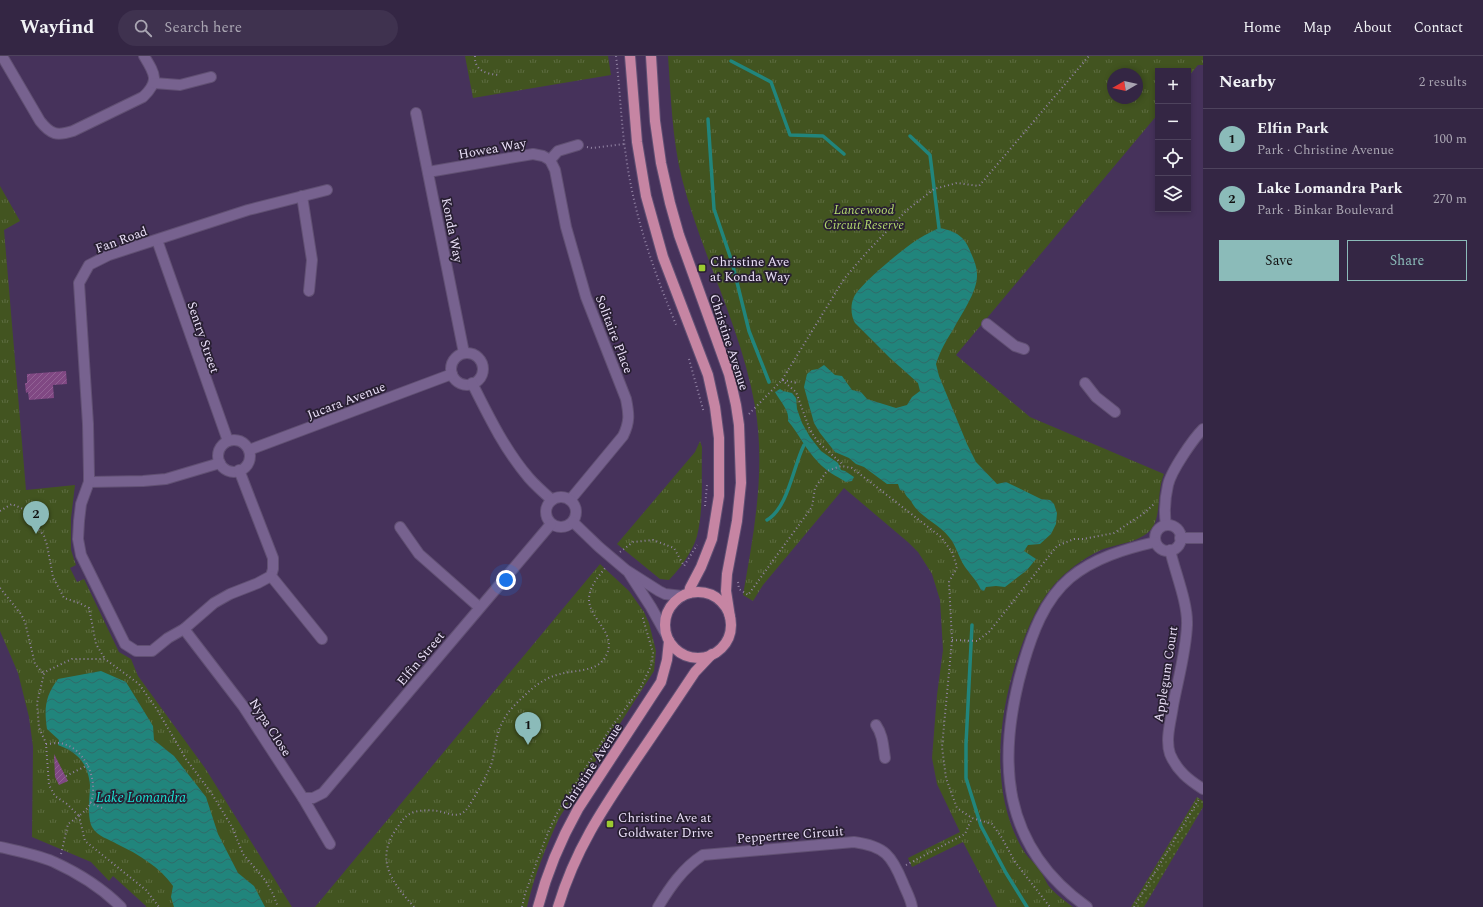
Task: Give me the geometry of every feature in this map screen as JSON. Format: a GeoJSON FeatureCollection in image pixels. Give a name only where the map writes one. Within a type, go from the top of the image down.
{"type":"FeatureCollection","features":[{"type":"Feature","properties":{"kind":"main road"},"geometry":{"type":"LineString","coordinates":[[630,56],[637,142],[646,196],[663,257],[708,375],[715,407],[719,438],[719,496],[712,538],[701,567],[690,588],[685,594],[673,602],[667,612],[665,623],[667,637],[675,649],[693,658],[703,658],[712,654]]}},
{"type":"Feature","properties":{"kind":"main road","name":"Christine Avenue"},"geometry":{"type":"LineString","coordinates":[[651,56],[655,121],[661,163],[670,203],[678,235],[727,369],[736,405],[739,426],[741,483],[737,521],[727,574],[726,591],[730,617]]}},
{"type":"Feature","properties":{"kind":"main road"},"geometry":{"type":"LineString","coordinates":[[558,907],[578,854],[597,817],[695,672],[724,644],[729,634],[730,617],[726,607],[719,599],[700,592],[685,594]]}},
{"type":"Feature","properties":{"kind":"main road","name":"Christine Avenue"},"geometry":{"type":"LineString","coordinates":[[538,907],[551,864],[568,828],[578,810],[661,682],[667,660],[667,637]]}},
{"type":"Feature","properties":{"kind":"street"},"geometry":{"type":"LineString","coordinates":[[2,56],[40,121],[47,130],[61,134],[73,131],[143,96],[150,90],[154,82],[154,73],[144,56]]}},
{"type":"Feature","properties":{"kind":"street"},"geometry":{"type":"LineString","coordinates":[[154,82],[180,85],[211,77]]}},
{"type":"Feature","properties":{"kind":"street","name":"Konda Way"},"geometry":{"type":"LineString","coordinates":[[416,113],[464,353]]}},
{"type":"Feature","properties":{"kind":"street"},"geometry":{"type":"LineString","coordinates":[[550,160],[558,151],[578,145]]}},
{"type":"Feature","properties":{"kind":"street","name":"Howea Way"},"geometry":{"type":"LineString","coordinates":[[428,172],[533,154],[543,156],[550,160]]}},
{"type":"Feature","properties":{"kind":"street","name":"Solitaire Place"},"geometry":{"type":"LineString","coordinates":[[550,160],[555,170],[566,227],[586,297],[626,399],[628,412],[628,425],[624,436],[570,500]]}},
{"type":"Feature","properties":{"kind":"street","name":"Fan Road"},"geometry":{"type":"LineString","coordinates":[[89,482],[88,424],[79,283],[89,266],[109,255],[248,210],[327,190]]}},
{"type":"Feature","properties":{"kind":"street"},"geometry":{"type":"LineString","coordinates":[[302,196],[312,260],[309,291]]}},
{"type":"Feature","properties":{"kind":"street","name":"Sentry Street"},"geometry":{"type":"LineString","coordinates":[[157,240],[228,441]]}},
{"type":"Feature","properties":{"kind":"street"},"geometry":{"type":"LineString","coordinates":[[986,324],[1015,346],[1024,349]]}},
{"type":"Feature","properties":{"kind":"street"},"geometry":{"type":"LineString","coordinates":[[464,353],[474,354],[478,358],[482,367],[480,377],[472,383],[462,384],[454,378],[452,374],[451,365],[453,361],[460,354],[464,353]]}},
{"type":"Feature","properties":{"kind":"street","name":"Jucara Avenue"},"geometry":{"type":"LineString","coordinates":[[248,450],[452,374]]}},
{"type":"Feature","properties":{"kind":"street"},"geometry":{"type":"LineString","coordinates":[[472,383],[499,436],[512,456],[530,480],[552,500]]}},
{"type":"Feature","properties":{"kind":"street"},"geometry":{"type":"LineString","coordinates":[[1085,383],[1096,397],[1115,412]]}},
{"type":"Feature","properties":{"kind":"street"},"geometry":{"type":"LineString","coordinates":[[1166,525],[1168,483],[1189,446],[1203,429]]}},
{"type":"Feature","properties":{"kind":"street"},"geometry":{"type":"LineString","coordinates":[[238,440],[246,446],[248,450],[249,455],[247,464],[239,470],[230,471],[220,463],[218,453],[223,444],[228,441],[238,440]]}},
{"type":"Feature","properties":{"kind":"street"},"geometry":{"type":"LineString","coordinates":[[220,463],[166,479],[143,482],[89,482],[81,504],[79,521],[78,539],[81,555],[125,644],[136,651],[152,651],[168,638],[184,629],[214,603],[230,594],[271,576],[274,570],[273,558],[239,470]]}},
{"type":"Feature","properties":{"kind":"street"},"geometry":{"type":"LineString","coordinates":[[561,497],[574,503],[576,513],[573,522],[560,528],[551,524],[548,520],[546,512],[549,503],[552,500],[561,497]]}},
{"type":"Feature","properties":{"kind":"street"},"geometry":{"type":"LineString","coordinates":[[573,522],[626,570],[666,594],[685,594]]}},
{"type":"Feature","properties":{"kind":"street","name":"Elfin Street"},"geometry":{"type":"LineString","coordinates":[[303,798],[313,798],[323,793],[551,524]]}},
{"type":"Feature","properties":{"kind":"street"},"geometry":{"type":"LineString","coordinates":[[1166,525],[1175,527],[1178,530],[1180,538],[1177,547],[1170,550],[1162,549],[1155,542],[1157,531],[1160,528],[1166,525]]}},
{"type":"Feature","properties":{"kind":"street"},"geometry":{"type":"LineString","coordinates":[[400,527],[419,554],[480,607]]}},
{"type":"Feature","properties":{"kind":"street"},"geometry":{"type":"LineString","coordinates":[[1180,538],[1203,538]]}},
{"type":"Feature","properties":{"kind":"street"},"geometry":{"type":"LineString","coordinates":[[1087,907],[1071,896],[1043,867],[1033,851],[1014,806],[1009,784],[1008,761],[1013,705],[1035,628],[1045,610],[1069,579],[1098,560],[1119,552],[1155,542]]}},
{"type":"Feature","properties":{"kind":"street","name":"Applegum Court"},"geometry":{"type":"LineString","coordinates":[[1170,550],[1184,604],[1187,623],[1186,640],[1168,740],[1170,753],[1176,765],[1202,792]]}},
{"type":"Feature","properties":{"kind":"street"},"geometry":{"type":"LineString","coordinates":[[626,570],[651,607],[667,637]]}},
{"type":"Feature","properties":{"kind":"street"},"geometry":{"type":"LineString","coordinates":[[271,576],[322,639]]}},
{"type":"Feature","properties":{"kind":"street","name":"Nypa Close"},"geometry":{"type":"LineString","coordinates":[[184,629],[243,706],[303,798],[330,844]]}},
{"type":"Feature","properties":{"kind":"street"},"geometry":{"type":"LineString","coordinates":[[876,725],[882,738],[885,758]]}},
{"type":"Feature","properties":{"kind":"street","name":"Peppertree Circuit"},"geometry":{"type":"LineString","coordinates":[[658,907],[680,875],[692,862],[703,855],[854,842],[870,844],[880,849],[890,858],[898,869],[912,907]]}},
{"type":"Feature","properties":{"kind":"street"},"geometry":{"type":"LineString","coordinates":[[0,847],[30,854],[54,862],[82,877],[100,889],[121,907]]}},
{"type":"Feature","properties":{"kind":"path"},"geometry":{"type":"LineString","coordinates":[[474,56],[474,61],[477,67],[487,74],[499,75]]}},
{"type":"Feature","properties":{"kind":"path"},"geometry":{"type":"LineString","coordinates":[[616,56],[624,144],[640,226],[661,289],[679,332]]}},
{"type":"Feature","properties":{"kind":"path"},"geometry":{"type":"LineString","coordinates":[[739,426],[751,411],[782,380],[844,279],[866,252],[907,210],[934,189],[957,183],[979,186],[1089,56]]}},
{"type":"Feature","properties":{"kind":"path"},"geometry":{"type":"LineString","coordinates":[[578,145],[592,148],[637,142]]}},
{"type":"Feature","properties":{"kind":"path"},"geometry":{"type":"LineString","coordinates":[[687,354],[695,376],[704,417]]}},
{"type":"Feature","properties":{"kind":"path"},"geometry":{"type":"LineString","coordinates":[[782,380],[797,383]]}},
{"type":"Feature","properties":{"kind":"path"},"geometry":{"type":"LineString","coordinates":[[782,380],[796,392],[807,423],[818,442],[841,463],[842,466]]}},
{"type":"Feature","properties":{"kind":"path"},"geometry":{"type":"LineString","coordinates":[[738,582],[739,589],[748,595],[812,507],[815,488],[827,471],[842,466],[852,468],[941,538],[952,552],[957,567],[949,582],[952,640],[942,747],[946,778],[958,808],[972,818],[992,824],[1002,838],[1015,862],[1050,907]]}},
{"type":"Feature","properties":{"kind":"path"},"geometry":{"type":"LineString","coordinates":[[705,513],[707,484]]}},
{"type":"Feature","properties":{"kind":"path"},"geometry":{"type":"LineString","coordinates":[[952,640],[977,641],[989,632],[1057,546],[1074,539],[1083,539],[1114,533],[1143,514],[1157,502],[1166,502]]}},
{"type":"Feature","properties":{"kind":"path"},"geometry":{"type":"LineString","coordinates":[[0,511],[12,504],[23,509],[44,536],[48,545],[53,577],[58,589],[64,598],[90,608],[96,644],[106,659],[138,684],[156,708],[186,758],[212,794],[232,827],[243,854],[265,880],[278,907]]}},
{"type":"Feature","properties":{"kind":"path"},"geometry":{"type":"LineString","coordinates":[[414,907],[398,887],[386,864],[386,852],[390,837],[406,816],[414,812],[428,810],[457,815],[462,813],[469,806],[490,766],[497,734],[503,720],[520,699],[534,686],[543,681],[560,674],[597,666],[603,661],[609,645],[607,636],[592,609],[589,598],[595,580],[613,559],[633,542],[653,540],[674,548],[684,566],[688,562],[699,541]]}},
{"type":"Feature","properties":{"kind":"path"},"geometry":{"type":"LineString","coordinates":[[0,588],[21,614],[25,622],[35,664],[44,674]]}},
{"type":"Feature","properties":{"kind":"path"},"geometry":{"type":"LineString","coordinates":[[522,907],[525,894],[556,815],[610,729],[640,689],[651,666],[653,652],[640,610]]}},
{"type":"Feature","properties":{"kind":"path"},"geometry":{"type":"LineString","coordinates":[[106,659],[72,659],[47,671],[44,674],[37,703],[39,728],[46,744],[49,785],[55,796],[67,804],[79,816],[85,841],[146,890],[159,907]]}},
{"type":"Feature","properties":{"kind":"path"},"geometry":{"type":"LineString","coordinates":[[46,744],[58,743],[71,747],[84,758],[88,765],[93,784],[90,804],[79,816],[68,824],[61,854]]}},
{"type":"Feature","properties":{"kind":"path"},"geometry":{"type":"LineString","coordinates":[[66,776],[88,765]]}},
{"type":"Feature","properties":{"kind":"path"},"geometry":{"type":"LineString","coordinates":[[1134,907],[1202,792]]}},
{"type":"Feature","properties":{"kind":"path"},"geometry":{"type":"LineString","coordinates":[[90,804],[105,809]]}},
{"type":"Feature","properties":{"kind":"path"},"geometry":{"type":"LineString","coordinates":[[898,869],[966,834],[972,818]]}},
{"type":"Feature","properties":{"kind":"green space"},"geometry":{"type":"Polygon","coordinates":[[[465,56],[608,56],[611,75],[473,98],[465,56]]]}},
{"type":"Feature","properties":{"kind":"green space","name":"Lancewood Circuit Reserve"},"geometry":{"type":"Polygon","coordinates":[[[668,56],[1203,56],[1203,65],[1198,65],[1191,73],[1191,68],[1155,68],[1155,118],[956,355],[1030,417],[1164,474],[1160,487],[1156,519],[1150,531],[1144,536],[1130,542],[1101,550],[1087,557],[1063,575],[1046,595],[1035,613],[1027,632],[1009,685],[1004,709],[1000,759],[1006,808],[1014,831],[1025,853],[1036,865],[1050,888],[1073,907],[997,907],[963,842],[912,867],[908,858],[960,832],[937,784],[932,758],[937,695],[943,650],[940,600],[932,574],[918,552],[909,543],[844,488],[763,585],[753,601],[743,595],[755,524],[759,477],[758,430],[755,406],[749,377],[731,320],[690,208],[679,164],[671,102],[668,56]]]}},
{"type":"Feature","properties":{"kind":"green space"},"geometry":{"type":"Polygon","coordinates":[[[0,186],[20,221],[4,230],[26,490],[75,485],[71,518],[71,550],[76,565],[70,568],[77,582],[84,579],[119,652],[131,659],[138,676],[205,768],[292,907],[146,907],[113,876],[109,881],[91,862],[32,837],[33,747],[29,717],[18,673],[0,631],[0,186]]]}},
{"type":"Feature","properties":{"kind":"green space"},"geometry":{"type":"Polygon","coordinates":[[[700,441],[702,447],[701,514],[697,536],[689,554],[673,576],[669,580],[660,579],[617,544],[695,452],[700,441]]]}},
{"type":"Feature","properties":{"kind":"green space"},"geometry":{"type":"Polygon","coordinates":[[[600,564],[629,591],[644,612],[649,623],[656,651],[654,671],[559,818],[533,884],[527,907],[315,907],[600,564]]]}},
{"type":"Feature","properties":{"kind":"green space"},"geometry":{"type":"Polygon","coordinates":[[[1197,797],[1203,801],[1203,807],[1144,907],[1131,907],[1197,797]]]}},
{"type":"Feature","properties":{"kind":"water"},"geometry":{"type":"Polygon","coordinates":[[[939,228],[951,231],[963,239],[969,247],[977,271],[977,281],[972,295],[944,345],[936,364],[939,376],[967,444],[976,462],[997,484],[1006,482],[1041,499],[1050,500],[1054,504],[1057,513],[1056,524],[1051,534],[1040,544],[1028,545],[1024,551],[1036,559],[1027,570],[1005,587],[986,587],[984,591],[981,590],[965,567],[954,544],[945,532],[914,507],[904,491],[900,490],[898,484],[887,484],[864,467],[835,452],[814,423],[804,387],[807,374],[824,365],[835,375],[842,376],[852,390],[861,392],[867,399],[896,408],[907,405],[912,397],[920,391],[918,383],[890,358],[855,323],[852,314],[852,307],[854,297],[865,283],[913,242],[939,228]]]}},
{"type":"Feature","properties":{"kind":"water"},"geometry":{"type":"Polygon","coordinates":[[[780,389],[792,393],[796,398],[797,409],[802,423],[810,437],[821,451],[838,463],[841,470],[854,477],[852,481],[846,482],[831,473],[821,465],[810,452],[788,421],[788,414],[775,392],[780,389]]]}},
{"type":"Feature","properties":{"kind":"water","name":"Lake Lomandra"},"geometry":{"type":"Polygon","coordinates":[[[101,671],[126,682],[153,726],[154,740],[174,756],[206,797],[218,834],[238,873],[254,886],[265,907],[174,907],[171,897],[173,886],[162,873],[141,857],[100,835],[94,830],[90,822],[89,814],[90,785],[87,770],[76,755],[58,745],[59,740],[47,729],[46,703],[50,691],[58,679],[101,671]]]}},
{"type":"Feature","properties":{"kind":"building"},"geometry":{"type":"Polygon","coordinates":[[[66,371],[67,384],[53,385],[54,398],[29,400],[28,392],[26,393],[25,383],[27,383],[27,374],[66,371]]]}},
{"type":"Feature","properties":{"kind":"building"},"geometry":{"type":"Polygon","coordinates":[[[54,754],[68,781],[59,785],[55,777],[54,754]]]}},
{"type":"Feature","properties":{"kind":"waterway"},"geometry":{"type":"LineString","coordinates":[[731,61],[771,82],[790,135],[823,136],[844,154]]}},
{"type":"Feature","properties":{"kind":"waterway"},"geometry":{"type":"LineString","coordinates":[[708,119],[714,209],[732,262],[749,331],[769,382]]}},
{"type":"Feature","properties":{"kind":"waterway"},"geometry":{"type":"LineString","coordinates":[[910,136],[930,155],[939,228]]}},
{"type":"Feature","properties":{"kind":"waterway"},"geometry":{"type":"LineString","coordinates":[[767,520],[774,514],[785,497],[804,445]]}},
{"type":"Feature","properties":{"kind":"waterway"},"geometry":{"type":"LineString","coordinates":[[972,625],[966,744],[966,778],[981,826],[1006,873],[1027,907]]}},
{"type":"Feature","properties":{"kind":"place","name":"Christine Ave at Konda Way"},"geometry":{"type":"Point","coordinates":[702,268]}},
{"type":"Feature","properties":{"kind":"place","name":"Lake Lomandra Park"},"geometry":{"type":"Point","coordinates":[36,534]}},
{"type":"Feature","properties":{"kind":"place","name":"Elfin Park"},"geometry":{"type":"Point","coordinates":[528,745]}},
{"type":"Feature","properties":{"kind":"place","name":"Christine Ave at Goldwater Drive"},"geometry":{"type":"Point","coordinates":[610,824]}}]}
